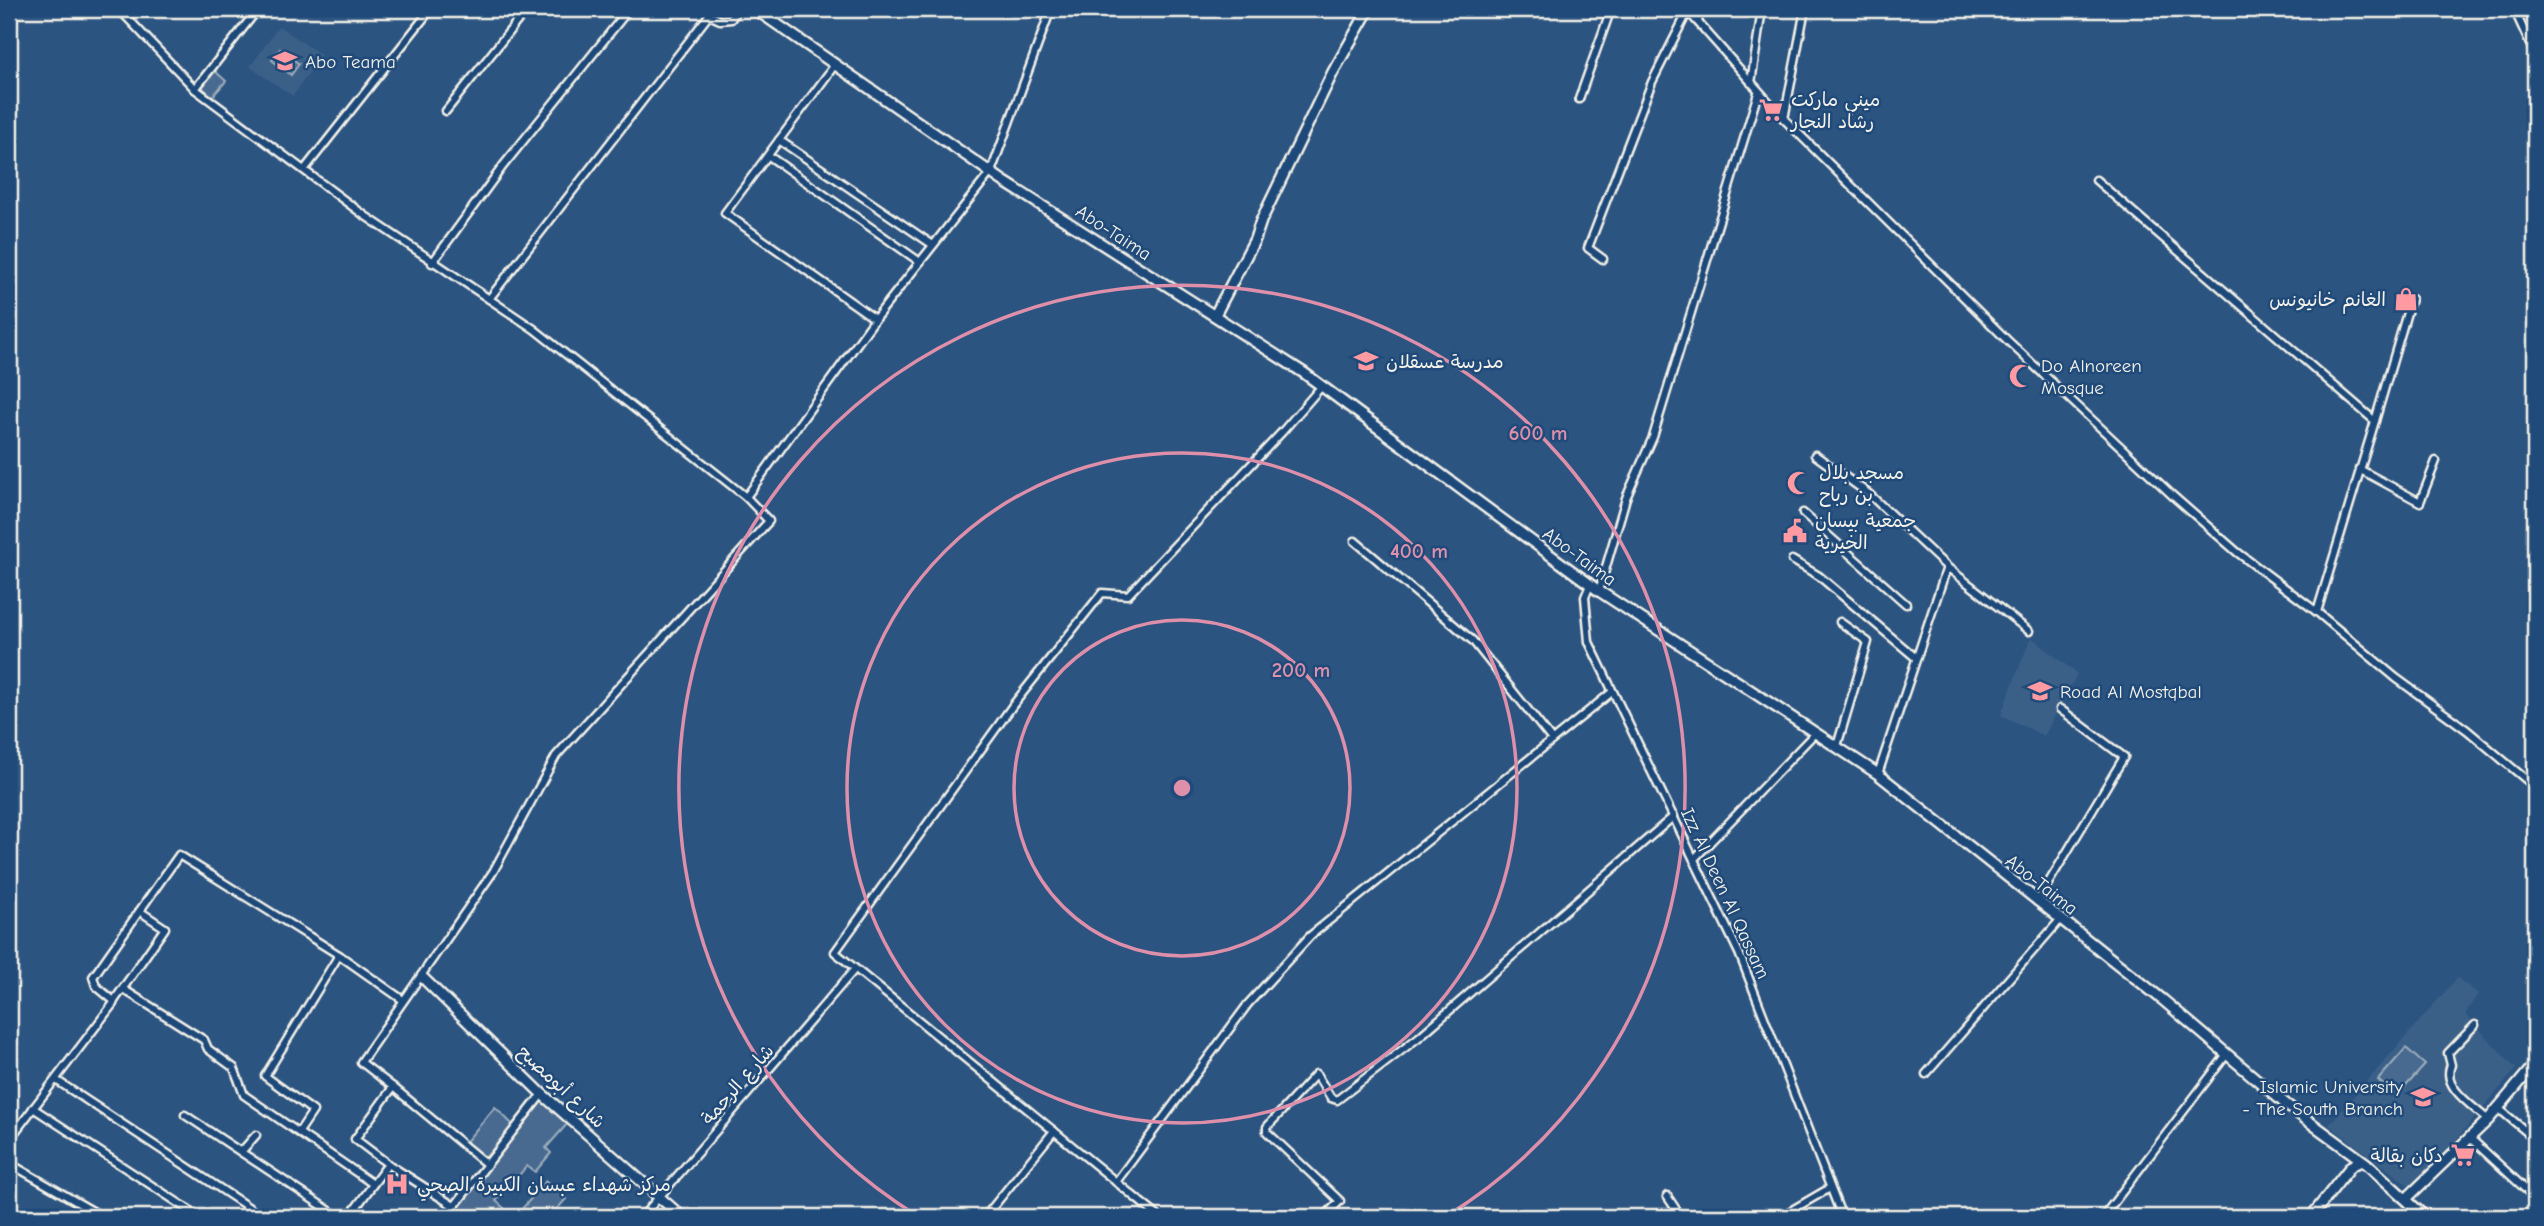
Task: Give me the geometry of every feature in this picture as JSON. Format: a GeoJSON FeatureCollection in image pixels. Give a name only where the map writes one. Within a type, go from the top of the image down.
{"type":"FeatureCollection","features":[{"type":"Feature","properties":{"kind":"street"},"geometry":{"type":"LineString","coordinates":[[119,9],[195,89],[432,263],[489,299],[593,374],[646,420],[746,498],[769,520],[556,756],[493,872],[361,1062],[485,1163]]}},
{"type":"Feature","properties":{"kind":"street"},"geometry":{"type":"LineString","coordinates":[[195,89],[258,9]]}},
{"type":"Feature","properties":{"kind":"street"},"geometry":{"type":"LineString","coordinates":[[304,170],[431,9]]}},
{"type":"Feature","properties":{"kind":"street"},"geometry":{"type":"LineString","coordinates":[[446,111],[527,9]]}},
{"type":"Feature","properties":{"kind":"street"},"geometry":{"type":"LineString","coordinates":[[432,263],[503,166],[629,9]]}},
{"type":"Feature","properties":{"kind":"street"},"geometry":{"type":"LineString","coordinates":[[489,299],[709,15],[720,20],[731,19],[738,9]]}},
{"type":"Feature","properties":{"kind":"street","name":"Abo-Taima"},"geometry":{"type":"LineString","coordinates":[[755,9],[991,173],[1215,315],[1321,387],[1378,426],[1594,588],[1750,693],[1816,732],[1878,774],[2288,1106],[2407,1198],[2425,1217]]}},
{"type":"Feature","properties":{"kind":"street"},"geometry":{"type":"LineString","coordinates":[[746,498],[875,319],[991,173],[1051,9]]}},
{"type":"Feature","properties":{"kind":"street"},"geometry":{"type":"LineString","coordinates":[[1215,315],[1255,239],[1261,221],[1333,72],[1368,9]]}},
{"type":"Feature","properties":{"kind":"street"},"geometry":{"type":"LineString","coordinates":[[1579,99],[1611,9]]}},
{"type":"Feature","properties":{"kind":"street"},"geometry":{"type":"LineString","coordinates":[[1698,22],[1700,9]]}},
{"type":"Feature","properties":{"kind":"street"},"geometry":{"type":"LineString","coordinates":[[1751,83],[1762,9]]}},
{"type":"Feature","properties":{"kind":"street"},"geometry":{"type":"LineString","coordinates":[[1783,119],[1805,9]]}},
{"type":"Feature","properties":{"kind":"street"},"geometry":{"type":"LineString","coordinates":[[2514,9],[2535,55]]}},
{"type":"Feature","properties":{"kind":"street"},"geometry":{"type":"LineString","coordinates":[[1603,259],[1588,248],[1653,82],[1687,10],[1783,119],[2123,450],[2211,530],[2535,788]]}},
{"type":"Feature","properties":{"kind":"street"},"geometry":{"type":"LineString","coordinates":[[834,66],[725,214],[875,319]]}},
{"type":"Feature","properties":{"kind":"street","name":"Izz Al Deen Al Qassam"},"geometry":{"type":"LineString","coordinates":[[1758,93],[1653,437],[1626,498],[1594,588],[1585,597],[1589,642],[1739,953],[1842,1217]]}},
{"type":"Feature","properties":{"kind":"street"},"geometry":{"type":"LineString","coordinates":[[779,140],[933,245]]}},
{"type":"Feature","properties":{"kind":"street"},"geometry":{"type":"LineString","coordinates":[[769,156],[920,262]]}},
{"type":"Feature","properties":{"kind":"street"},"geometry":{"type":"LineString","coordinates":[[2096,180],[2375,421]]}},
{"type":"Feature","properties":{"kind":"street"},"geometry":{"type":"LineString","coordinates":[[2317,612],[2411,299]]}},
{"type":"Feature","properties":{"kind":"street"},"geometry":{"type":"LineString","coordinates":[[1159,1217],[835,952],[1013,705],[1102,593],[1128,595],[1321,387]]}},
{"type":"Feature","properties":{"kind":"street"},"geometry":{"type":"LineString","coordinates":[[1815,455],[1869,494],[1947,567],[2029,631]]}},
{"type":"Feature","properties":{"kind":"street"},"geometry":{"type":"LineString","coordinates":[[2359,469],[2420,502],[2436,461]]}},
{"type":"Feature","properties":{"kind":"street"},"geometry":{"type":"LineString","coordinates":[[1803,513],[1906,604]]}},
{"type":"Feature","properties":{"kind":"street"},"geometry":{"type":"LineString","coordinates":[[1355,541],[1473,641],[1552,740]]}},
{"type":"Feature","properties":{"kind":"street"},"geometry":{"type":"LineString","coordinates":[[1792,560],[1819,576],[1916,658]]}},
{"type":"Feature","properties":{"kind":"street"},"geometry":{"type":"LineString","coordinates":[[1878,774],[1947,567]]}},
{"type":"Feature","properties":{"kind":"street"},"geometry":{"type":"LineString","coordinates":[[1837,746],[1868,642],[1840,622]]}},
{"type":"Feature","properties":{"kind":"street"},"geometry":{"type":"LineString","coordinates":[[1116,1182],[1248,1004],[1310,936],[1370,891],[1394,867],[1408,859],[1612,692]]}},
{"type":"Feature","properties":{"kind":"street"},"geometry":{"type":"LineString","coordinates":[[2038,902],[2124,757],[2060,709]]}},
{"type":"Feature","properties":{"kind":"street"},"geometry":{"type":"LineString","coordinates":[[1694,859],[1816,732]]}},
{"type":"Feature","properties":{"kind":"street"},"geometry":{"type":"LineString","coordinates":[[1324,1217],[1340,1201],[1267,1132],[1267,1128],[1316,1074],[1331,1098],[1337,1100],[1419,1037],[1674,816]]}},
{"type":"Feature","properties":{"kind":"street"},"geometry":{"type":"LineString","coordinates":[[114,1001],[96,986],[93,977],[179,855],[339,955],[403,1000]]}},
{"type":"Feature","properties":{"kind":"street"},"geometry":{"type":"LineString","coordinates":[[9,1140],[123,989],[165,928],[141,912]]}},
{"type":"Feature","properties":{"kind":"street"},"geometry":{"type":"LineString","coordinates":[[1926,1074],[2060,920]]}},
{"type":"Feature","properties":{"kind":"street"},"geometry":{"type":"LineString","coordinates":[[299,1132],[313,1111],[265,1076],[339,955]]}},
{"type":"Feature","properties":{"kind":"street","name":"شارع الرحمة"},"geometry":{"type":"LineString","coordinates":[[642,1217],[854,970]]}},
{"type":"Feature","properties":{"kind":"street","name":"شارع أبومصبح"},"geometry":{"type":"LineString","coordinates":[[422,977],[542,1094],[682,1217]]}},
{"type":"Feature","properties":{"kind":"street"},"geometry":{"type":"LineString","coordinates":[[123,989],[204,1040],[208,1049],[234,1068],[244,1096],[373,1184]]}},
{"type":"Feature","properties":{"kind":"street"},"geometry":{"type":"LineString","coordinates":[[2475,1025],[2448,1054],[2451,1065],[2448,1073],[2451,1085],[2488,1120]]}},
{"type":"Feature","properties":{"kind":"street"},"geometry":{"type":"LineString","coordinates":[[2103,1217],[2227,1054]]}},
{"type":"Feature","properties":{"kind":"street"},"geometry":{"type":"LineString","coordinates":[[2407,1198],[2488,1120],[2535,1064]]}},
{"type":"Feature","properties":{"kind":"street"},"geometry":{"type":"LineString","coordinates":[[56,1080],[264,1217]]}},
{"type":"Feature","properties":{"kind":"street"},"geometry":{"type":"LineString","coordinates":[[393,1087],[355,1139],[388,1164],[454,1206]]}},
{"type":"Feature","properties":{"kind":"street"},"geometry":{"type":"LineString","coordinates":[[446,1217],[485,1163],[542,1094]]}},
{"type":"Feature","properties":{"kind":"street"},"geometry":{"type":"LineString","coordinates":[[2497,1107],[2535,1139]]}},
{"type":"Feature","properties":{"kind":"street"},"geometry":{"type":"LineString","coordinates":[[33,1108],[200,1217]]}},
{"type":"Feature","properties":{"kind":"street"},"geometry":{"type":"LineString","coordinates":[[185,1115],[339,1217]]}},
{"type":"Feature","properties":{"kind":"street"},"geometry":{"type":"LineString","coordinates":[[985,1217],[1054,1131]]}},
{"type":"Feature","properties":{"kind":"street"},"geometry":{"type":"LineString","coordinates":[[241,1152],[256,1135]]}},
{"type":"Feature","properties":{"kind":"street"},"geometry":{"type":"LineString","coordinates":[[2470,1138],[2535,1198]]}},
{"type":"Feature","properties":{"kind":"street"},"geometry":{"type":"LineString","coordinates":[[2311,1217],[2351,1166],[2361,1161]]}},
{"type":"Feature","properties":{"kind":"street"},"geometry":{"type":"LineString","coordinates":[[9,1163],[103,1217]]}},
{"type":"Feature","properties":{"kind":"street"},"geometry":{"type":"LineString","coordinates":[[349,1217],[388,1164]]}},
{"type":"Feature","properties":{"kind":"street"},"geometry":{"type":"LineString","coordinates":[[1780,1217],[1829,1188]]}},
{"type":"Feature","properties":{"kind":"street"},"geometry":{"type":"LineString","coordinates":[[1667,1196],[1681,1217]]}},
{"type":"Feature","properties":{"kind":"shaded area","name":"Abo Teama"},"geometry":{"type":"Polygon","coordinates":[[[279,26],[321,55],[293,96],[250,67],[279,26]]]}},
{"type":"Feature","properties":{"kind":"shaded area"},"geometry":{"type":"Polygon","coordinates":[[[280,49],[299,64],[291,75],[272,60],[280,49]]]}},
{"type":"Feature","properties":{"kind":"shaded area"},"geometry":{"type":"Polygon","coordinates":[[[215,71],[226,81],[212,97],[202,87],[215,71]]]}},
{"type":"Feature","properties":{"kind":"shaded area","name":"Road Al Mostqbal"},"geometry":{"type":"Polygon","coordinates":[[[2031,637],[2077,674],[2044,736],[2001,715],[2031,637]]]}},
{"type":"Feature","properties":{"kind":"shaded area","name":"Islamic University - The South Branch"},"geometry":{"type":"Polygon","coordinates":[[[2457,978],[2478,994],[2465,1014],[2516,1069],[2414,1189],[2329,1125],[2457,978]]]}},
{"type":"Feature","properties":{"kind":"shaded area"},"geometry":{"type":"Polygon","coordinates":[[[2406,1048],[2425,1065],[2396,1097],[2378,1080],[2406,1048]]]}},
{"type":"Feature","properties":{"kind":"shaded area"},"geometry":{"type":"Polygon","coordinates":[[[542,1100],[568,1123],[546,1148],[551,1153],[535,1172],[527,1166],[496,1201],[514,1217],[448,1217],[489,1160],[542,1100]]]}},
{"type":"Feature","properties":{"kind":"shaded area"},"geometry":{"type":"Polygon","coordinates":[[[495,1107],[513,1125],[486,1157],[480,1158],[464,1144],[495,1107]]]}},
{"type":"Feature","properties":{"kind":"shaded area"},"geometry":{"type":"Polygon","coordinates":[[[546,1181],[566,1199],[550,1217],[515,1217],[546,1181]]]}},
{"type":"Feature","properties":{"kind":"place","name":"Abo Teama"},"geometry":{"type":"Point","coordinates":[285,61]}},
{"type":"Feature","properties":{"kind":"place","name":"ميني ماركت رشاد النجار"},"geometry":{"type":"Point","coordinates":[1771,110]}},
{"type":"Feature","properties":{"kind":"place","name":"الغانم خانيونس"},"geometry":{"type":"Point","coordinates":[2406,299]}},
{"type":"Feature","properties":{"kind":"place","name":"مدرسة عسقلان"},"geometry":{"type":"Point","coordinates":[1366,361]}},
{"type":"Feature","properties":{"kind":"place","name":"Do Alnoreen Mosque"},"geometry":{"type":"Point","coordinates":[2021,376]}},
{"type":"Feature","properties":{"kind":"place","name":"مسجد بلال بن رباح"},"geometry":{"type":"Point","coordinates":[1799,483]}},
{"type":"Feature","properties":{"kind":"place","name":"جمعية بيسان الخيرية"},"geometry":{"type":"Point","coordinates":[1795,531]}},
{"type":"Feature","properties":{"kind":"place","name":"Road Al Mostqbal"},"geometry":{"type":"Point","coordinates":[2040,691]}},
{"type":"Feature","properties":{"kind":"place","name":"Islamic University - The South Branch"},"geometry":{"type":"Point","coordinates":[2423,1097]}},
{"type":"Feature","properties":{"kind":"place","name":"دكان بقالة"},"geometry":{"type":"Point","coordinates":[2463,1155]}},
{"type":"Feature","properties":{"kind":"place","name":"مركز شهداء عبسان الكبيرة الصحي"},"geometry":{"type":"Point","coordinates":[397,1184]}}]}
